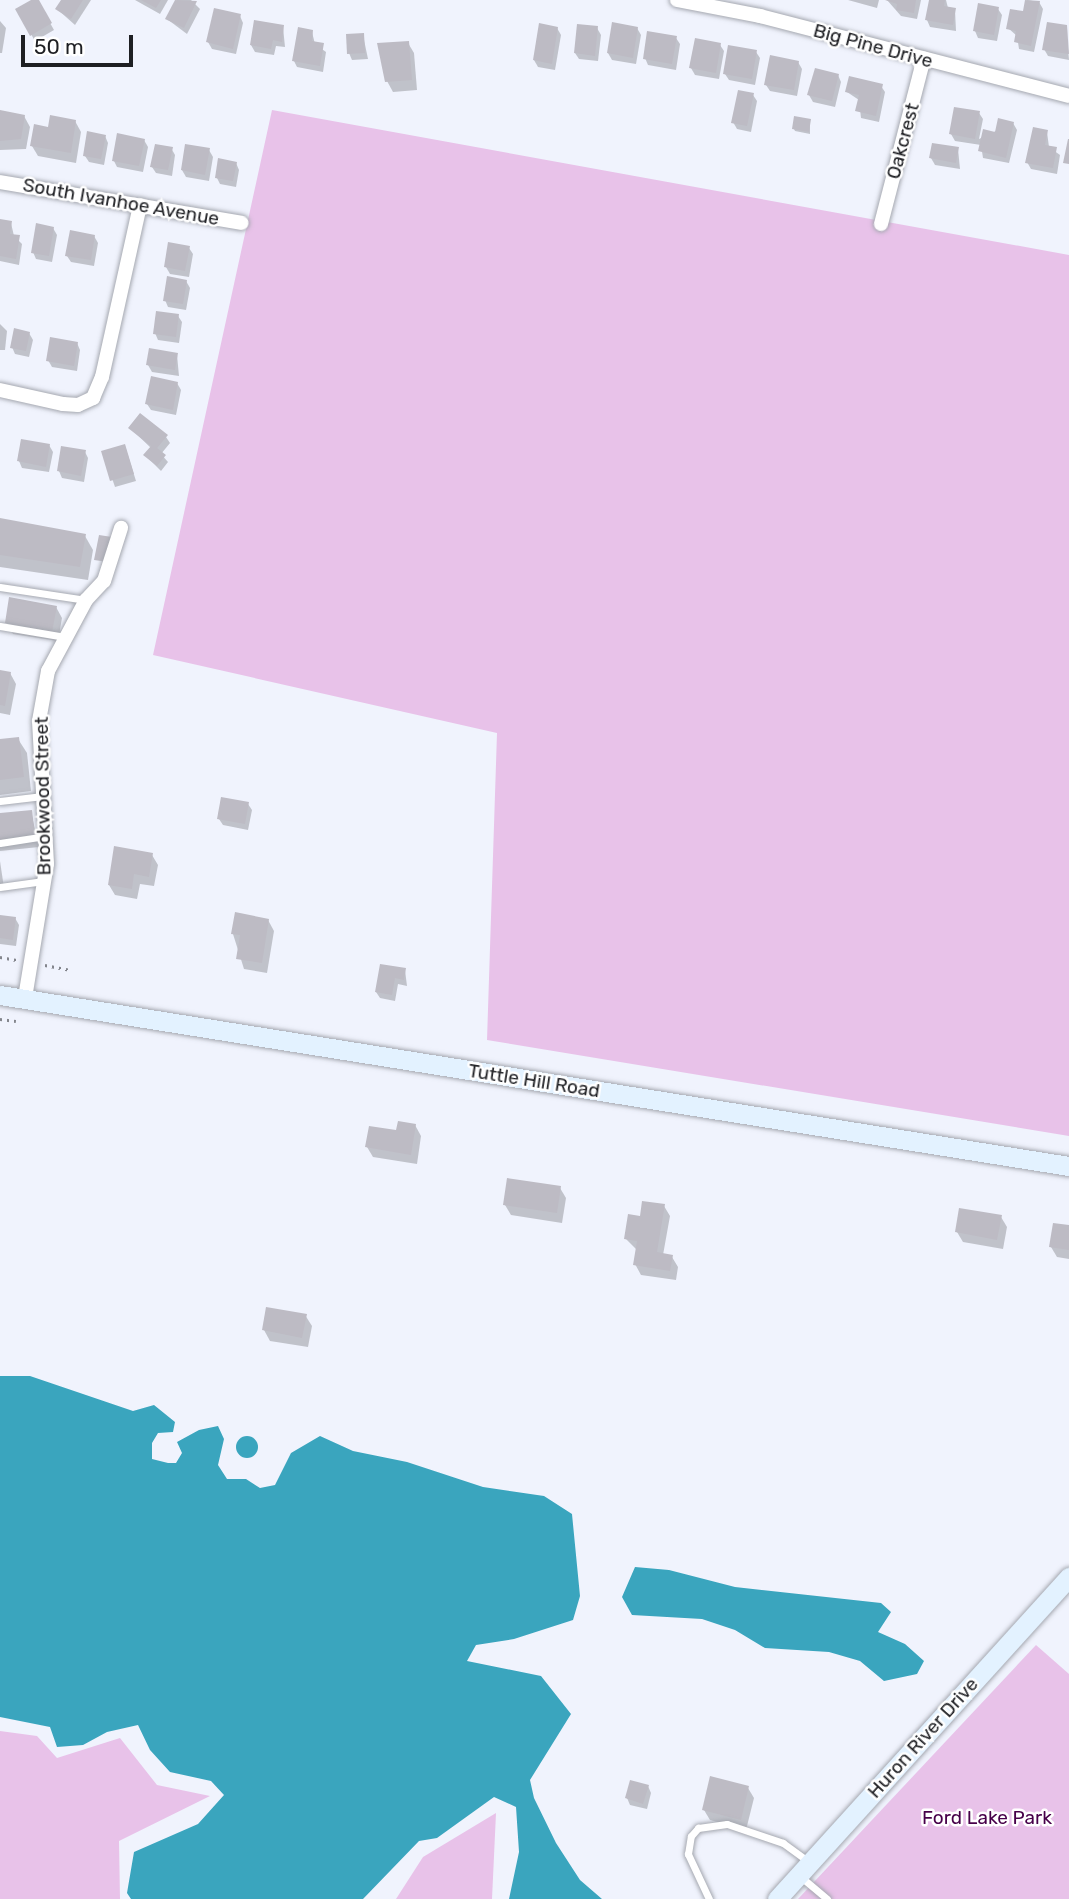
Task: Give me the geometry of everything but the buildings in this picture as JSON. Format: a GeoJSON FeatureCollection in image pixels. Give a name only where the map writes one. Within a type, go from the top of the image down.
{"type":"FeatureCollection","features":[{"type":"Feature","properties":{"kind":"main road","name":"Tuttle Hill Road"},"geometry":{"type":"LineString","coordinates":[[0,995],[1069,1166]]}},
{"type":"Feature","properties":{"kind":"main road","name":"Huron River Drive"},"geometry":{"type":"LineString","coordinates":[[785,1897],[805,1870],[1069,1577]]}},
{"type":"Feature","properties":{"kind":"street","name":"Big Pine Drive"},"geometry":{"type":"LineString","coordinates":[[677,0],[925,58],[1069,96]]}},
{"type":"Feature","properties":{"kind":"street","name":"Oakcrest"},"geometry":{"type":"LineString","coordinates":[[881,224],[925,58]]}},
{"type":"Feature","properties":{"kind":"street","name":"South Ivanhoe Avenue"},"geometry":{"type":"LineString","coordinates":[[0,182],[242,223]]}},
{"type":"Feature","properties":{"kind":"street"},"geometry":{"type":"LineString","coordinates":[[0,390],[63,404],[78,405],[93,398],[102,377],[140,205]]}},
{"type":"Feature","properties":{"kind":"street","name":"Brookwood Street"},"geometry":{"type":"LineString","coordinates":[[25,999],[45,881],[47,836],[39,721],[48,671],[86,600],[104,581],[121,528]]}},
{"type":"Feature","properties":{"kind":"lane"},"geometry":{"type":"LineString","coordinates":[[0,587],[86,600]]}},
{"type":"Feature","properties":{"kind":"lane"},"geometry":{"type":"LineString","coordinates":[[0,626],[65,637]]}},
{"type":"Feature","properties":{"kind":"lane"},"geometry":{"type":"LineString","coordinates":[[0,802],[43,795]]}},
{"type":"Feature","properties":{"kind":"lane"},"geometry":{"type":"LineString","coordinates":[[0,843],[47,836]]}},
{"type":"Feature","properties":{"kind":"lane"},"geometry":{"type":"LineString","coordinates":[[0,887],[45,881]]}},
{"type":"Feature","properties":{"kind":"lane"},"geometry":{"type":"LineString","coordinates":[[709,1899],[688,1854],[691,1836],[698,1828],[727,1824],[783,1843],[827,1899]]}},
{"type":"Feature","properties":{"kind":"path"},"geometry":{"type":"LineString","coordinates":[[0,1019],[16,1021]]}},
{"type":"Feature","properties":{"kind":"green space"},"geometry":{"type":"Polygon","coordinates":[[[272,110],[1069,255],[1069,1136],[487,1040],[497,733],[153,655],[272,110]]]}},
{"type":"Feature","properties":{"kind":"green space","name":"Ford Lake Park"},"geometry":{"type":"Polygon","coordinates":[[[1036,1645],[1069,1674],[1069,1899],[798,1899],[1036,1645]]]}},
{"type":"Feature","properties":{"kind":"green space"},"geometry":{"type":"Polygon","coordinates":[[[0,1731],[37,1736],[57,1758],[120,1738],[157,1785],[210,1796],[119,1841],[120,1899],[0,1899],[0,1731]]]}},
{"type":"Feature","properties":{"kind":"green space"},"geometry":{"type":"Polygon","coordinates":[[[496,1813],[492,1899],[396,1899],[423,1857],[496,1813]]]}},
{"type":"Feature","properties":{"kind":"water"},"geometry":{"type":"Polygon","coordinates":[[[0,1376],[30,1376],[133,1411],[154,1405],[175,1422],[173,1432],[158,1433],[152,1443],[152,1459],[168,1463],[176,1463],[182,1453],[177,1442],[199,1430],[218,1426],[224,1439],[218,1465],[227,1479],[246,1479],[260,1488],[275,1485],[291,1453],[320,1436],[353,1451],[407,1462],[483,1487],[544,1496],[572,1514],[580,1596],[573,1620],[514,1639],[476,1645],[467,1661],[541,1676],[571,1714],[530,1780],[534,1798],[556,1843],[580,1880],[602,1899],[509,1899],[519,1852],[516,1807],[494,1797],[437,1838],[419,1841],[363,1899],[131,1899],[127,1893],[134,1852],[198,1824],[224,1795],[211,1781],[170,1772],[150,1750],[138,1725],[107,1732],[83,1745],[57,1747],[50,1727],[0,1717],[0,1376]]]}},
{"type":"Feature","properties":{"kind":"water"},"geometry":{"type":"Polygon","coordinates":[[[247,1436],[255,1439],[258,1447],[255,1455],[247,1458],[239,1455],[236,1447],[239,1439],[247,1436]]]}},
{"type":"Feature","properties":{"kind":"water"},"geometry":{"type":"Polygon","coordinates":[[[635,1567],[669,1570],[735,1587],[881,1603],[891,1612],[878,1632],[905,1644],[924,1661],[917,1674],[884,1681],[860,1661],[829,1652],[765,1648],[735,1630],[702,1619],[632,1615],[622,1597],[635,1567]]]}}]}
